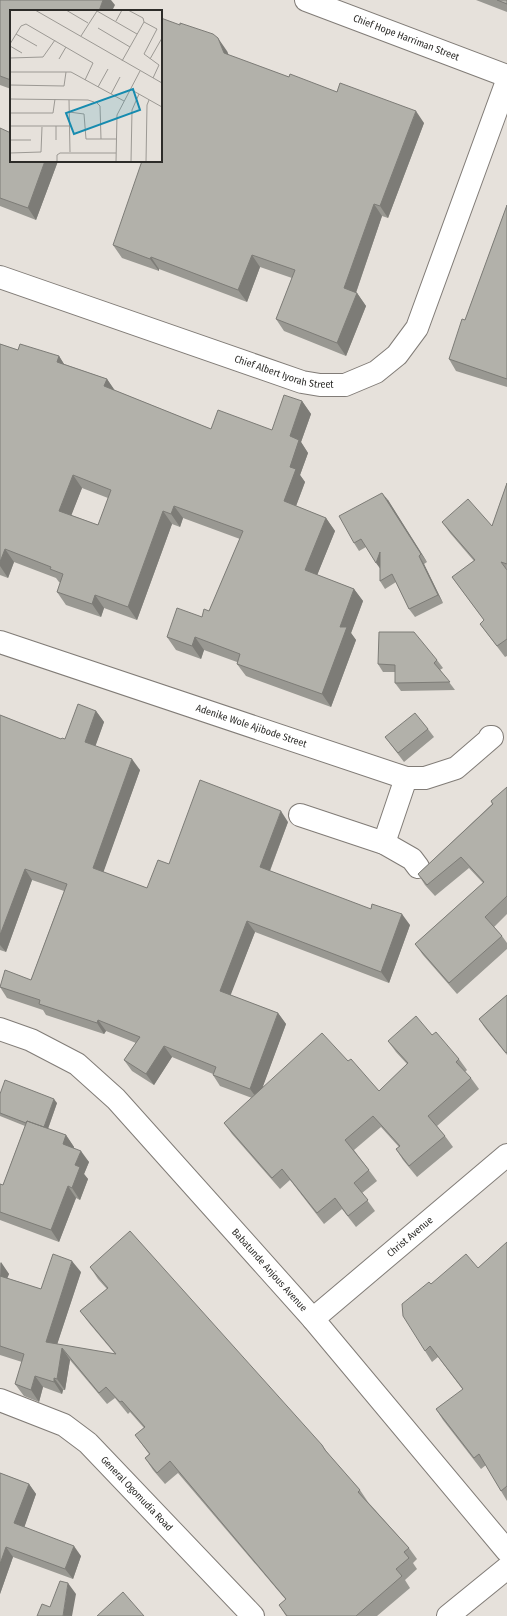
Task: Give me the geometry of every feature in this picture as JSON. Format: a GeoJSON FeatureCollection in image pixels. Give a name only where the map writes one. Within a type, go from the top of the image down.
{"type":"FeatureCollection","features":[{"type":"Feature","properties":{"kind":"street","name":"Chief Hope Harriman Street"},"geometry":{"type":"LineString","coordinates":[[306,0],[507,76]]}},
{"type":"Feature","properties":{"kind":"street","name":"Chief Albert Iyorah Street"},"geometry":{"type":"LineString","coordinates":[[0,277],[302,382],[320,385],[345,385],[376,372],[397,355],[417,328],[507,81]]}},
{"type":"Feature","properties":{"kind":"street","name":"Adenike Wole Ajibode Street"},"geometry":{"type":"LineString","coordinates":[[0,642],[406,778],[425,778],[456,768],[492,737],[490,737]]}},
{"type":"Feature","properties":{"kind":"street"},"geometry":{"type":"LineString","coordinates":[[384,843],[406,778]]}},
{"type":"Feature","properties":{"kind":"street"},"geometry":{"type":"LineString","coordinates":[[300,815],[384,843],[412,859],[418,868]]}},
{"type":"Feature","properties":{"kind":"street","name":"Babatunde Anjous Avenue"},"geometry":{"type":"LineString","coordinates":[[0,1029],[31,1040],[77,1064],[116,1099],[313,1320],[506,1546]]}},
{"type":"Feature","properties":{"kind":"street","name":"Christ Avenue"},"geometry":{"type":"LineString","coordinates":[[313,1320],[507,1154]]}},
{"type":"Feature","properties":{"kind":"street","name":"General Ogomudia Road"},"geometry":{"type":"LineString","coordinates":[[0,1400],[64,1425],[88,1443],[253,1616]]}},
{"type":"Feature","properties":{"kind":"street"},"geometry":{"type":"LineString","coordinates":[[448,1616],[507,1568]]}},
{"type":"Feature","properties":{"kind":"building"},"geometry":{"type":"Polygon","coordinates":[[[0,0],[103,0],[99,10],[10,10],[10,80],[0,76],[0,0]]]}},
{"type":"Feature","properties":{"kind":"building"},"geometry":{"type":"Polygon","coordinates":[[[497,0],[507,0],[507,4],[497,0]]]}},
{"type":"Feature","properties":{"kind":"building"},"geometry":{"type":"Polygon","coordinates":[[[162,18],[213,34],[218,38],[224,53],[289,77],[290,74],[337,92],[340,83],[416,111],[380,206],[374,204],[344,288],[357,293],[337,343],[276,319],[295,270],[252,255],[238,290],[151,257],[150,259],[113,245],[142,162],[162,162],[162,18]]]}},
{"type":"Feature","properties":{"kind":"building"},"geometry":{"type":"Polygon","coordinates":[[[0,128],[10,133],[10,162],[45,162],[28,208],[0,198],[0,128]]]}},
{"type":"Feature","properties":{"kind":"building"},"geometry":{"type":"Polygon","coordinates":[[[507,205],[507,379],[449,359],[462,319],[465,320],[507,205]]]}},
{"type":"Feature","properties":{"kind":"building"},"geometry":{"type":"Polygon","coordinates":[[[0,344],[18,350],[20,344],[59,356],[57,362],[107,379],[104,386],[211,429],[218,410],[272,430],[284,395],[302,401],[290,436],[299,440],[290,467],[296,469],[284,501],[326,518],[305,570],[354,589],[340,627],[347,627],[322,694],[237,664],[240,654],[195,637],[192,646],[167,637],[177,608],[202,617],[204,609],[209,611],[243,531],[174,506],[171,514],[163,511],[128,607],[95,595],[92,604],[57,592],[63,574],[50,569],[51,567],[5,549],[0,562],[0,344]],[[73,475],[59,511],[98,525],[111,490],[73,475]]]}},
{"type":"Feature","properties":{"kind":"building"},"geometry":{"type":"Polygon","coordinates":[[[507,483],[507,564],[501,562],[507,570],[507,639],[497,646],[480,624],[484,620],[452,577],[475,560],[442,522],[468,499],[492,526],[507,483]]]}},
{"type":"Feature","properties":{"kind":"building"},"geometry":{"type":"Polygon","coordinates":[[[382,493],[421,554],[419,556],[438,595],[409,609],[392,574],[380,581],[380,552],[376,563],[361,539],[354,543],[339,516],[382,493]]]}},
{"type":"Feature","properties":{"kind":"building"},"geometry":{"type":"Polygon","coordinates":[[[379,632],[414,632],[437,660],[434,663],[450,682],[395,683],[395,665],[378,664],[379,632]]]}},
{"type":"Feature","properties":{"kind":"building"},"geometry":{"type":"Polygon","coordinates":[[[78,704],[96,711],[85,742],[132,759],[93,868],[147,888],[158,860],[169,864],[200,780],[281,811],[260,867],[371,909],[372,904],[402,914],[381,972],[247,921],[220,991],[278,1013],[250,1089],[213,1075],[216,1067],[164,1046],[146,1074],[124,1060],[140,1037],[98,1020],[97,1023],[39,1004],[40,1000],[0,987],[5,970],[31,980],[67,884],[25,869],[0,935],[0,715],[61,739],[65,739],[78,704]]]}},
{"type":"Feature","properties":{"kind":"building"},"geometry":{"type":"Polygon","coordinates":[[[415,713],[428,729],[398,753],[385,737],[415,713]]]}},
{"type":"Feature","properties":{"kind":"building"},"geometry":{"type":"Polygon","coordinates":[[[507,787],[507,896],[485,917],[502,936],[449,983],[415,944],[484,882],[461,857],[427,885],[418,874],[493,804],[491,801],[507,787]]]}},
{"type":"Feature","properties":{"kind":"building"},"geometry":{"type":"Polygon","coordinates":[[[507,995],[507,1052],[506,1053],[479,1019],[507,995]]]}},
{"type":"Feature","properties":{"kind":"building"},"geometry":{"type":"Polygon","coordinates":[[[416,1016],[432,1035],[436,1032],[459,1059],[456,1062],[471,1078],[428,1116],[445,1136],[409,1166],[396,1149],[400,1146],[373,1116],[345,1140],[369,1170],[354,1183],[368,1200],[348,1216],[335,1198],[317,1213],[282,1169],[272,1178],[224,1123],[322,1033],[348,1061],[351,1059],[379,1091],[408,1063],[388,1041],[416,1016]]]}},
{"type":"Feature","properties":{"kind":"building"},"geometry":{"type":"Polygon","coordinates":[[[5,1080],[54,1099],[44,1127],[27,1121],[26,1123],[0,1113],[0,1094],[5,1080]]]}},
{"type":"Feature","properties":{"kind":"building"},"geometry":{"type":"Polygon","coordinates":[[[27,1121],[66,1135],[63,1144],[81,1151],[75,1165],[80,1167],[72,1188],[68,1186],[51,1230],[0,1212],[0,1184],[3,1185],[27,1121]]]}},
{"type":"Feature","properties":{"kind":"building"},"geometry":{"type":"Polygon","coordinates":[[[130,1231],[322,1445],[360,1490],[358,1492],[409,1548],[404,1552],[409,1558],[396,1569],[402,1576],[356,1616],[287,1616],[279,1605],[286,1599],[170,1461],[157,1473],[145,1458],[150,1454],[135,1435],[145,1427],[122,1401],[120,1402],[106,1387],[99,1393],[62,1348],[57,1379],[54,1378],[54,1382],[35,1376],[31,1390],[15,1384],[24,1354],[0,1346],[0,1276],[41,1289],[53,1254],[72,1261],[46,1342],[116,1354],[80,1311],[108,1288],[90,1267],[130,1231]]]}},
{"type":"Feature","properties":{"kind":"building"},"geometry":{"type":"Polygon","coordinates":[[[507,1242],[507,1486],[501,1491],[479,1454],[474,1458],[436,1409],[463,1389],[430,1346],[425,1351],[403,1316],[402,1304],[429,1282],[431,1284],[466,1254],[478,1268],[507,1242]]]}},
{"type":"Feature","properties":{"kind":"building"},"geometry":{"type":"Polygon","coordinates":[[[0,1473],[29,1484],[14,1523],[74,1546],[65,1569],[6,1547],[0,1564],[0,1473]]]}},
{"type":"Feature","properties":{"kind":"building"},"geometry":{"type":"Polygon","coordinates":[[[60,1581],[68,1583],[63,1616],[37,1616],[42,1604],[50,1607],[60,1581]]]}},
{"type":"Feature","properties":{"kind":"building"},"geometry":{"type":"Polygon","coordinates":[[[123,1592],[144,1616],[97,1616],[123,1592]]]}}]}
